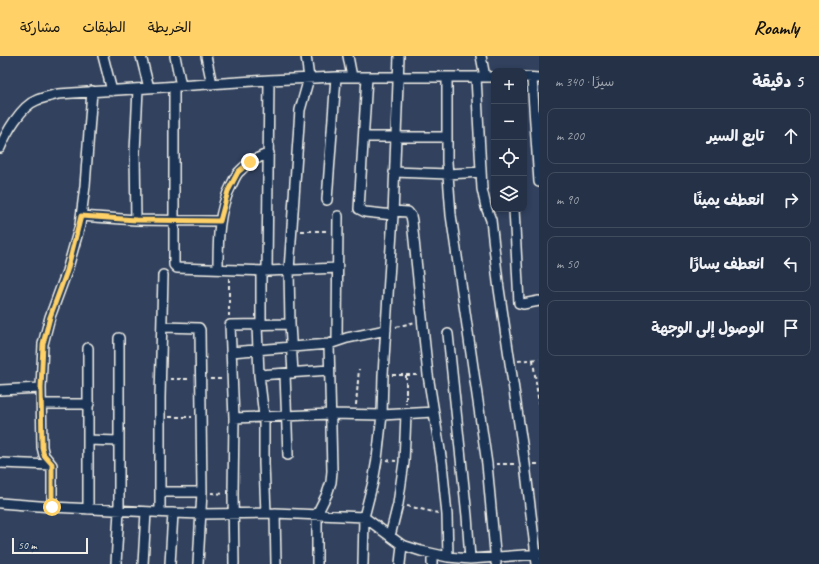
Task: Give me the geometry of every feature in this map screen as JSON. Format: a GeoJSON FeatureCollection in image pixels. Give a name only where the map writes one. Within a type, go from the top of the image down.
{"type":"FeatureCollection","features":[{"type":"Feature","properties":{"kind":"street"},"geometry":{"type":"LineString","coordinates":[[103,56],[112,91]]}},
{"type":"Feature","properties":{"kind":"street"},"geometry":{"type":"LineString","coordinates":[[141,56],[149,88]]}},
{"type":"Feature","properties":{"kind":"street"},"geometry":{"type":"LineString","coordinates":[[175,56],[177,86],[174,265],[177,268],[264,271],[338,268]]}},
{"type":"Feature","properties":{"kind":"street"},"geometry":{"type":"LineString","coordinates":[[206,56],[212,84]]}},
{"type":"Feature","properties":{"kind":"street"},"geometry":{"type":"LineString","coordinates":[[288,455],[286,415],[291,346],[288,270],[300,110],[309,78],[306,56]]}},
{"type":"Feature","properties":{"kind":"street"},"geometry":{"type":"LineString","coordinates":[[348,56],[352,77]]}},
{"type":"Feature","properties":{"kind":"street"},"geometry":{"type":"LineString","coordinates":[[363,564],[364,517],[373,482],[382,415],[393,213],[399,56]]}},
{"type":"Feature","properties":{"kind":"street"},"geometry":{"type":"LineString","coordinates":[[0,503],[119,511],[201,514],[317,514],[364,517],[402,545],[432,554],[466,560],[496,561],[537,558],[525,464],[498,282],[491,220],[482,189],[485,77],[481,56]]}},
{"type":"Feature","properties":{"kind":"street"},"geometry":{"type":"LineString","coordinates":[[367,77],[359,209],[365,212],[408,212],[411,216],[428,375],[442,463],[447,515],[448,556]]}},
{"type":"Feature","properties":{"kind":"street"},"geometry":{"type":"LineString","coordinates":[[448,77],[447,137],[451,215],[487,464],[496,561]]}},
{"type":"Feature","properties":{"kind":"street"},"geometry":{"type":"LineString","coordinates":[[0,148],[12,126],[26,106],[37,100],[58,94],[309,78],[485,77]]}},
{"type":"Feature","properties":{"kind":"street"},"geometry":{"type":"LineString","coordinates":[[327,200],[336,78]]}},
{"type":"Feature","properties":{"kind":"street"},"geometry":{"type":"LineString","coordinates":[[532,78],[539,182]]}},
{"type":"Feature","properties":{"kind":"street"},"geometry":{"type":"LineString","coordinates":[[269,80],[264,271],[257,349],[264,416],[264,464],[276,564]]}},
{"type":"Feature","properties":{"kind":"street"},"geometry":{"type":"LineString","coordinates":[[136,220],[135,152],[138,89]]}},
{"type":"Feature","properties":{"kind":"street"},"geometry":{"type":"LineString","coordinates":[[52,507],[52,464],[44,455],[43,451],[41,388],[42,356],[45,332],[67,271],[81,216],[89,143],[92,91]]}},
{"type":"Feature","properties":{"kind":"street"},"geometry":{"type":"LineString","coordinates":[[364,137],[447,137]]}},
{"type":"Feature","properties":{"kind":"street"},"geometry":{"type":"LineString","coordinates":[[218,269],[220,221],[228,191],[238,172],[250,162],[268,153]]}},
{"type":"Feature","properties":{"kind":"street"},"geometry":{"type":"LineString","coordinates":[[394,172],[448,174],[482,172]]}},
{"type":"Feature","properties":{"kind":"street"},"geometry":{"type":"LineString","coordinates":[[514,212],[519,303],[523,304],[539,301]]}},
{"type":"Feature","properties":{"kind":"street"},"geometry":{"type":"LineString","coordinates":[[81,216],[136,220],[220,221]]}},
{"type":"Feature","properties":{"kind":"street"},"geometry":{"type":"LineString","coordinates":[[317,564],[317,514],[323,504],[331,482],[332,471],[329,370],[333,342],[338,268],[338,216]]}},
{"type":"Feature","properties":{"kind":"street"},"geometry":{"type":"LineString","coordinates":[[160,512],[159,417],[163,275]]}},
{"type":"Feature","properties":{"kind":"street"},"geometry":{"type":"LineString","coordinates":[[234,564],[234,418],[230,325],[290,324]]}},
{"type":"Feature","properties":{"kind":"street"},"geometry":{"type":"LineString","coordinates":[[162,326],[199,328],[200,330],[202,492],[198,564]]}},
{"type":"Feature","properties":{"kind":"street"},"geometry":{"type":"LineString","coordinates":[[231,352],[333,342],[386,330]]}},
{"type":"Feature","properties":{"kind":"street"},"geometry":{"type":"LineString","coordinates":[[448,334],[467,516],[466,560]]}},
{"type":"Feature","properties":{"kind":"street"},"geometry":{"type":"LineString","coordinates":[[116,564],[119,511],[119,338]]}},
{"type":"Feature","properties":{"kind":"street"},"geometry":{"type":"LineString","coordinates":[[88,348],[88,509]]}},
{"type":"Feature","properties":{"kind":"street"},"geometry":{"type":"LineString","coordinates":[[259,375],[329,370]]}},
{"type":"Feature","properties":{"kind":"street"},"geometry":{"type":"LineString","coordinates":[[0,390],[41,388]]}},
{"type":"Feature","properties":{"kind":"street"},"geometry":{"type":"LineString","coordinates":[[42,404],[89,404]]}},
{"type":"Feature","properties":{"kind":"street"},"geometry":{"type":"LineString","coordinates":[[234,418],[331,414],[382,415],[434,412]]}},
{"type":"Feature","properties":{"kind":"street"},"geometry":{"type":"LineString","coordinates":[[390,536],[398,504],[404,462],[406,414]]}},
{"type":"Feature","properties":{"kind":"street"},"geometry":{"type":"LineString","coordinates":[[88,440],[118,441]]}},
{"type":"Feature","properties":{"kind":"street"},"geometry":{"type":"LineString","coordinates":[[0,464],[52,464]]}},
{"type":"Feature","properties":{"kind":"street"},"geometry":{"type":"LineString","coordinates":[[160,492],[202,492]]}},
{"type":"Feature","properties":{"kind":"street"},"geometry":{"type":"LineString","coordinates":[[143,564],[146,512]]}},
{"type":"Feature","properties":{"kind":"street"},"geometry":{"type":"LineString","coordinates":[[170,564],[173,513]]}},
{"type":"Feature","properties":{"kind":"street"},"geometry":{"type":"LineString","coordinates":[[400,564],[402,545]]}},
{"type":"Feature","properties":{"kind":"street"},"geometry":{"type":"LineString","coordinates":[[432,554],[432,564]]}},
{"type":"Feature","properties":{"kind":"path"},"geometry":{"type":"LineString","coordinates":[[292,231],[338,231]]}},
{"type":"Feature","properties":{"kind":"path"},"geometry":{"type":"LineString","coordinates":[[229,269],[230,325]]}},
{"type":"Feature","properties":{"kind":"path"},"geometry":{"type":"LineString","coordinates":[[386,330],[422,321]]}},
{"type":"Feature","properties":{"kind":"path"},"geometry":{"type":"LineString","coordinates":[[510,362],[539,359]]}},
{"type":"Feature","properties":{"kind":"path"},"geometry":{"type":"LineString","coordinates":[[533,360],[539,405]]}},
{"type":"Feature","properties":{"kind":"path"},"geometry":{"type":"LineString","coordinates":[[356,415],[359,369]]}},
{"type":"Feature","properties":{"kind":"path"},"geometry":{"type":"LineString","coordinates":[[383,375],[428,375]]}},
{"type":"Feature","properties":{"kind":"path"},"geometry":{"type":"LineString","coordinates":[[406,375],[406,414]]}},
{"type":"Feature","properties":{"kind":"path"},"geometry":{"type":"LineString","coordinates":[[159,417],[201,418]]}},
{"type":"Feature","properties":{"kind":"path"},"geometry":{"type":"LineString","coordinates":[[377,459],[404,462]]}},
{"type":"Feature","properties":{"kind":"path"},"geometry":{"type":"LineString","coordinates":[[487,464],[525,464]]}},
{"type":"Feature","properties":{"kind":"path"},"geometry":{"type":"LineString","coordinates":[[202,492],[233,494]]}},
{"type":"Feature","properties":{"kind":"path"},"geometry":{"type":"LineString","coordinates":[[398,504],[447,515]]}},
{"type":"Feature","properties":{"kind":"route"},"geometry":{"type":"LineString","coordinates":[[52,507],[52,464],[44,455],[42,447],[41,388],[43,344],[45,332],[67,271],[80,225],[81,216],[136,220],[220,221],[228,191],[238,172],[250,162]]}}]}
